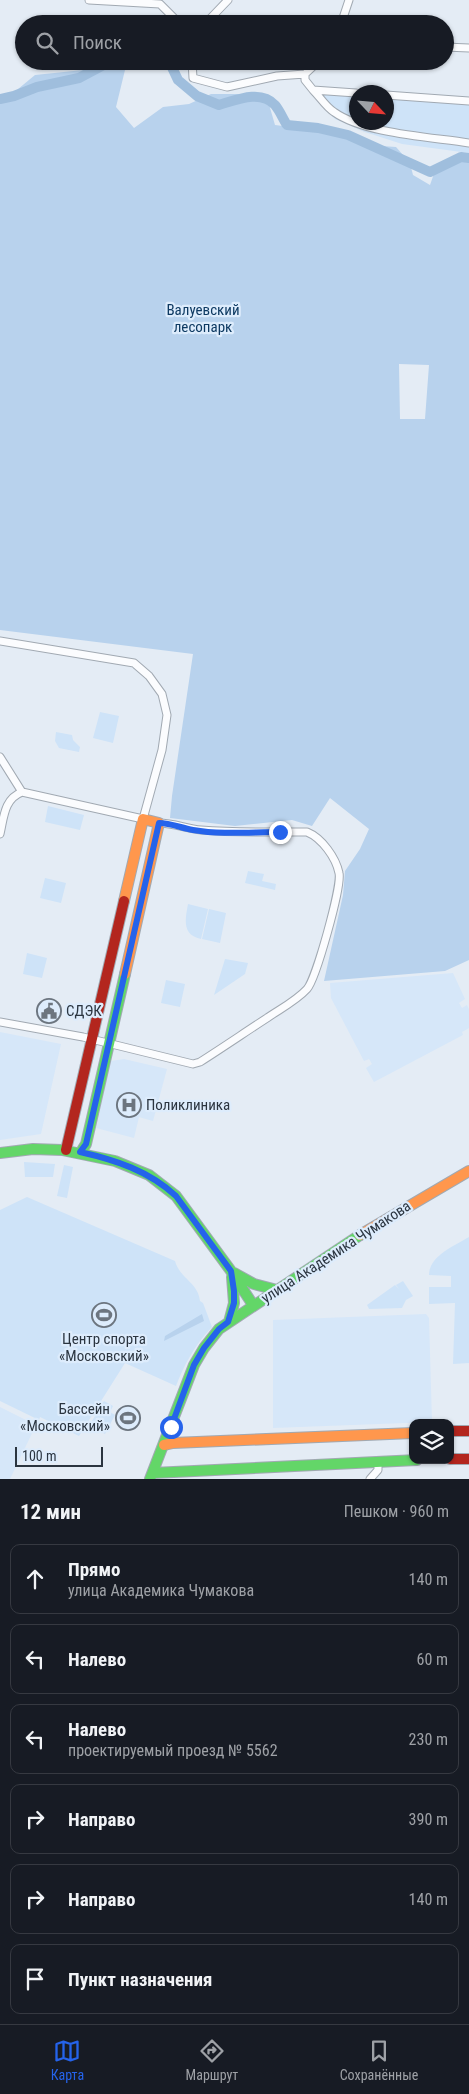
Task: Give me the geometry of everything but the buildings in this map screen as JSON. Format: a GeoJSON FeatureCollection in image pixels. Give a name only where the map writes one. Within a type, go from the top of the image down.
{"type":"FeatureCollection","features":[{"type":"Feature","properties":{"kind":"street"},"geometry":{"type":"LineString","coordinates":[[89,0],[160,4],[171,15]]}},
{"type":"Feature","properties":{"kind":"street"},"geometry":{"type":"LineString","coordinates":[[214,15],[228,0]]}},
{"type":"Feature","properties":{"kind":"street"},"geometry":{"type":"LineString","coordinates":[[345,15],[349,0]]}},
{"type":"Feature","properties":{"kind":"street"},"geometry":{"type":"LineString","coordinates":[[454,47],[469,48]]}},
{"type":"Feature","properties":{"kind":"street"},"geometry":{"type":"LineString","coordinates":[[193,70],[193,78],[227,87],[277,76],[305,74],[309,70]]}},
{"type":"Feature","properties":{"kind":"street"},"geometry":{"type":"LineString","coordinates":[[305,74],[305,80],[333,112],[348,120],[382,130],[469,143]]}},
{"type":"Feature","properties":{"kind":"street"},"geometry":{"type":"LineString","coordinates":[[313,90],[349,93]]}},
{"type":"Feature","properties":{"kind":"street"},"geometry":{"type":"LineString","coordinates":[[394,96],[469,101]]}},
{"type":"Feature","properties":{"kind":"street"},"geometry":{"type":"LineString","coordinates":[[0,641],[130,662],[142,668],[157,683],[165,701],[167,715],[156,774],[143,819],[66,1150]]}},
{"type":"Feature","properties":{"kind":"street"},"geometry":{"type":"LineString","coordinates":[[0,757],[22,792]]}},
{"type":"Feature","properties":{"kind":"street"},"geometry":{"type":"LineString","coordinates":[[0,834],[8,803],[12,797],[22,792],[159,823],[170,823],[193,830],[231,833],[307,832],[316,836],[334,858],[340,876],[338,890],[311,982],[293,1001],[200,1062],[186,1062],[91,1040],[0,1022]]}},
{"type":"Feature","properties":{"kind":"street"},"geometry":{"type":"LineString","coordinates":[[80,1152],[86,1144],[159,823]]}},
{"type":"Feature","properties":{"kind":"street"},"geometry":{"type":"LineString","coordinates":[[0,1153],[38,1149],[80,1152],[134,1168],[166,1186],[176,1196],[231,1271],[253,1305]]}},
{"type":"Feature","properties":{"kind":"street","name":"улица Академика Чумакова"},"geometry":{"type":"LineString","coordinates":[[152,1476],[194,1365],[219,1329],[349,1241],[469,1171]]}},
{"type":"Feature","properties":{"kind":"street"},"geometry":{"type":"LineString","coordinates":[[231,1271],[254,1284],[277,1290]]}},
{"type":"Feature","properties":{"kind":"street"},"geometry":{"type":"LineString","coordinates":[[228,1322],[234,1303],[231,1271]]}},
{"type":"Feature","properties":{"kind":"street"},"geometry":{"type":"LineString","coordinates":[[454,1431],[469,1431]]}},
{"type":"Feature","properties":{"kind":"street"},"geometry":{"type":"LineString","coordinates":[[164,1445],[173,1443],[409,1433]]}},
{"type":"Feature","properties":{"kind":"street"},"geometry":{"type":"LineString","coordinates":[[454,1459],[469,1459]]}},
{"type":"Feature","properties":{"kind":"street"},"geometry":{"type":"LineString","coordinates":[[152,1476],[409,1460]]}},
{"type":"Feature","properties":{"kind":"street"},"geometry":{"type":"LineString","coordinates":[[370,1479],[378,1470],[378,1462]]}},
{"type":"Feature","properties":{"kind":"shaded area"},"geometry":{"type":"Polygon","coordinates":[[[320,91],[349,93],[349,125],[335,119],[317,101],[320,91]]]}},
{"type":"Feature","properties":{"kind":"shaded area"},"geometry":{"type":"Polygon","coordinates":[[[394,96],[469,102],[469,153],[402,144],[360,130],[394,130],[394,96]]]}},
{"type":"Feature","properties":{"kind":"shaded area"},"geometry":{"type":"Polygon","coordinates":[[[100,712],[119,716],[113,743],[93,738],[100,712]]]}},
{"type":"Feature","properties":{"kind":"shaded area"},"geometry":{"type":"Polygon","coordinates":[[[56,732],[72,735],[73,740],[80,747],[79,752],[59,748],[55,741],[56,732]]]}},
{"type":"Feature","properties":{"kind":"shaded area"},"geometry":{"type":"Polygon","coordinates":[[[48,806],[84,815],[80,830],[45,822],[48,806]]]}},
{"type":"Feature","properties":{"kind":"shaded area"},"geometry":{"type":"Polygon","coordinates":[[[248,871],[264,874],[262,881],[276,884],[275,890],[245,883],[248,871]]]}},
{"type":"Feature","properties":{"kind":"shaded area"},"geometry":{"type":"Polygon","coordinates":[[[45,878],[66,883],[61,903],[40,898],[45,878]]]}},
{"type":"Feature","properties":{"kind":"shaded area"},"geometry":{"type":"Polygon","coordinates":[[[188,904],[208,909],[201,939],[191,934],[186,926],[188,904]]]}},
{"type":"Feature","properties":{"kind":"shaded area"},"geometry":{"type":"Polygon","coordinates":[[[209,909],[226,913],[220,943],[202,939],[209,909]]]}},
{"type":"Feature","properties":{"kind":"shaded area"},"geometry":{"type":"Polygon","coordinates":[[[27,953],[47,958],[42,978],[23,974],[27,953]]]}},
{"type":"Feature","properties":{"kind":"shaded area"},"geometry":{"type":"Polygon","coordinates":[[[225,959],[248,963],[245,974],[214,995],[225,959]]]}},
{"type":"Feature","properties":{"kind":"shaded area"},"geometry":{"type":"Polygon","coordinates":[[[453,973],[465,999],[459,1003],[462,1008],[467,1005],[469,1009],[469,1028],[462,1032],[463,1035],[374,1082],[366,1068],[372,1064],[369,1059],[364,1061],[331,998],[330,983],[453,973]]]}},
{"type":"Feature","properties":{"kind":"shaded area"},"geometry":{"type":"Polygon","coordinates":[[[166,980],[185,984],[180,1007],[161,1003],[166,980]]]}},
{"type":"Feature","properties":{"kind":"shaded area"},"geometry":{"type":"Polygon","coordinates":[[[0,1032],[61,1044],[41,1134],[0,1140],[0,1032]]]}},
{"type":"Feature","properties":{"kind":"shaded area","name":"Поликлиника"},"geometry":{"type":"Polygon","coordinates":[[[124,1059],[167,1069],[153,1121],[139,1117],[134,1138],[96,1128],[111,1061],[124,1059]]]}},
{"type":"Feature","properties":{"kind":"shaded area"},"geometry":{"type":"Polygon","coordinates":[[[24,1162],[55,1164],[53,1177],[25,1177],[24,1162]]]}},
{"type":"Feature","properties":{"kind":"shaded area"},"geometry":{"type":"Polygon","coordinates":[[[64,1165],[73,1167],[67,1198],[57,1196],[64,1165]]]}},
{"type":"Feature","properties":{"kind":"shaded area","name":"Центр спорта «Московский»"},"geometry":{"type":"Polygon","coordinates":[[[27,1197],[175,1261],[177,1267],[196,1289],[212,1327],[191,1355],[176,1386],[125,1363],[79,1436],[40,1417],[39,1420],[0,1401],[0,1210],[27,1197]]]}},
{"type":"Feature","properties":{"kind":"shaded area"},"geometry":{"type":"Polygon","coordinates":[[[469,1237],[469,1363],[453,1364],[455,1303],[429,1304],[429,1287],[451,1287],[451,1276],[429,1275],[433,1262],[443,1252],[469,1237]]]}},
{"type":"Feature","properties":{"kind":"shaded area"},"geometry":{"type":"Polygon","coordinates":[[[403,1281],[413,1296],[406,1300],[402,1308],[369,1309],[367,1305],[395,1285],[399,1289],[396,1285],[403,1281]]]}},
{"type":"Feature","properties":{"kind":"shaded area"},"geometry":{"type":"Polygon","coordinates":[[[426,1314],[429,1318],[432,1419],[409,1419],[409,1423],[273,1428],[273,1320],[426,1314]]]}},
{"type":"Feature","properties":{"kind":"shaded area"},"geometry":{"type":"Polygon","coordinates":[[[104,1401],[113,1406],[110,1412],[115,1415],[105,1434],[89,1426],[104,1401]]]}},
{"type":"Feature","properties":{"kind":"shaded area"},"geometry":{"type":"Polygon","coordinates":[[[0,1407],[36,1425],[10,1479],[0,1479],[0,1407]]]}},
{"type":"Feature","properties":{"kind":"green space","name":"Валуевский лесопарк"},"geometry":{"type":"Polygon","coordinates":[[[83,70],[125,70],[116,107],[134,128],[163,107],[189,104],[211,94],[266,94],[275,125],[329,132],[367,145],[396,147],[410,163],[413,175],[430,185],[437,165],[465,154],[469,158],[469,960],[445,971],[324,981],[343,895],[345,871],[360,849],[369,829],[330,798],[312,826],[292,820],[235,826],[170,818],[193,654],[0,630],[0,100],[6,99],[35,75],[83,70]],[[399,364],[400,419],[425,419],[429,365],[399,364]]]}},
{"type":"Feature","properties":{"kind":"green space"},"geometry":{"type":"Polygon","coordinates":[[[202,1314],[204,1321],[164,1341],[165,1336],[202,1314]]]}},
{"type":"Feature","properties":{"kind":"waterway"},"geometry":{"type":"LineString","coordinates":[[0,99],[37,87],[79,78],[94,70]]}},
{"type":"Feature","properties":{"kind":"waterway"},"geometry":{"type":"LineString","coordinates":[[173,70],[178,80],[197,96],[219,105],[248,97],[263,98],[275,105],[287,125],[318,128],[348,135],[430,172],[461,157],[469,158]]}},
{"type":"Feature","properties":{"kind":"traffic: fast"},"geometry":{"type":"LineString","coordinates":[[81,1152],[86,1144],[125,974]]}},
{"type":"Feature","properties":{"kind":"traffic: fast"},"geometry":{"type":"LineString","coordinates":[[0,1153],[33,1149],[62,1150],[115,1161],[149,1175],[176,1196],[231,1271],[253,1305]]}},
{"type":"Feature","properties":{"kind":"traffic: fast"},"geometry":{"type":"LineString","coordinates":[[150,1479],[194,1365],[219,1329],[360,1235]]}},
{"type":"Feature","properties":{"kind":"traffic: fast"},"geometry":{"type":"LineString","coordinates":[[234,1273],[254,1284],[277,1290]]}},
{"type":"Feature","properties":{"kind":"traffic: fast"},"geometry":{"type":"LineString","coordinates":[[229,1322],[234,1303],[232,1277]]}},
{"type":"Feature","properties":{"kind":"traffic: fast"},"geometry":{"type":"LineString","coordinates":[[153,1473],[409,1460]]}},
{"type":"Feature","properties":{"kind":"traffic: slow"},"geometry":{"type":"LineString","coordinates":[[124,901],[143,819],[159,823],[125,974]]}},
{"type":"Feature","properties":{"kind":"traffic: slow"},"geometry":{"type":"LineString","coordinates":[[360,1235],[469,1171]]}},
{"type":"Feature","properties":{"kind":"traffic: slow"},"geometry":{"type":"LineString","coordinates":[[164,1445],[173,1443],[409,1433]]}},
{"type":"Feature","properties":{"kind":"traffic: jam"},"geometry":{"type":"LineString","coordinates":[[66,1150],[124,901]]}},
{"type":"Feature","properties":{"kind":"traffic: jam"},"geometry":{"type":"LineString","coordinates":[[454,1431],[469,1431]]}},
{"type":"Feature","properties":{"kind":"traffic: jam"},"geometry":{"type":"LineString","coordinates":[[454,1459],[469,1459]]}},
{"type":"Feature","properties":{"kind":"place","name":"СДЭК"},"geometry":{"type":"Point","coordinates":[49,1011]}},
{"type":"Feature","properties":{"kind":"place","name":"Поликлиника"},"geometry":{"type":"Point","coordinates":[129,1105]}},
{"type":"Feature","properties":{"kind":"place","name":"Центр спорта «Московский»"},"geometry":{"type":"Point","coordinates":[104,1315]}},
{"type":"Feature","properties":{"kind":"place","name":"Бассейн «Московский»"},"geometry":{"type":"Point","coordinates":[128,1418]}},
{"type":"Feature","properties":{"kind":"route"},"geometry":{"type":"LineString","coordinates":[[171,1427],[194,1365],[219,1329],[228,1322],[234,1303],[234,1284],[231,1271],[176,1196],[166,1186],[134,1168],[80,1152],[86,1144],[159,823],[170,823],[193,830],[231,833],[280,832]]}}]}
